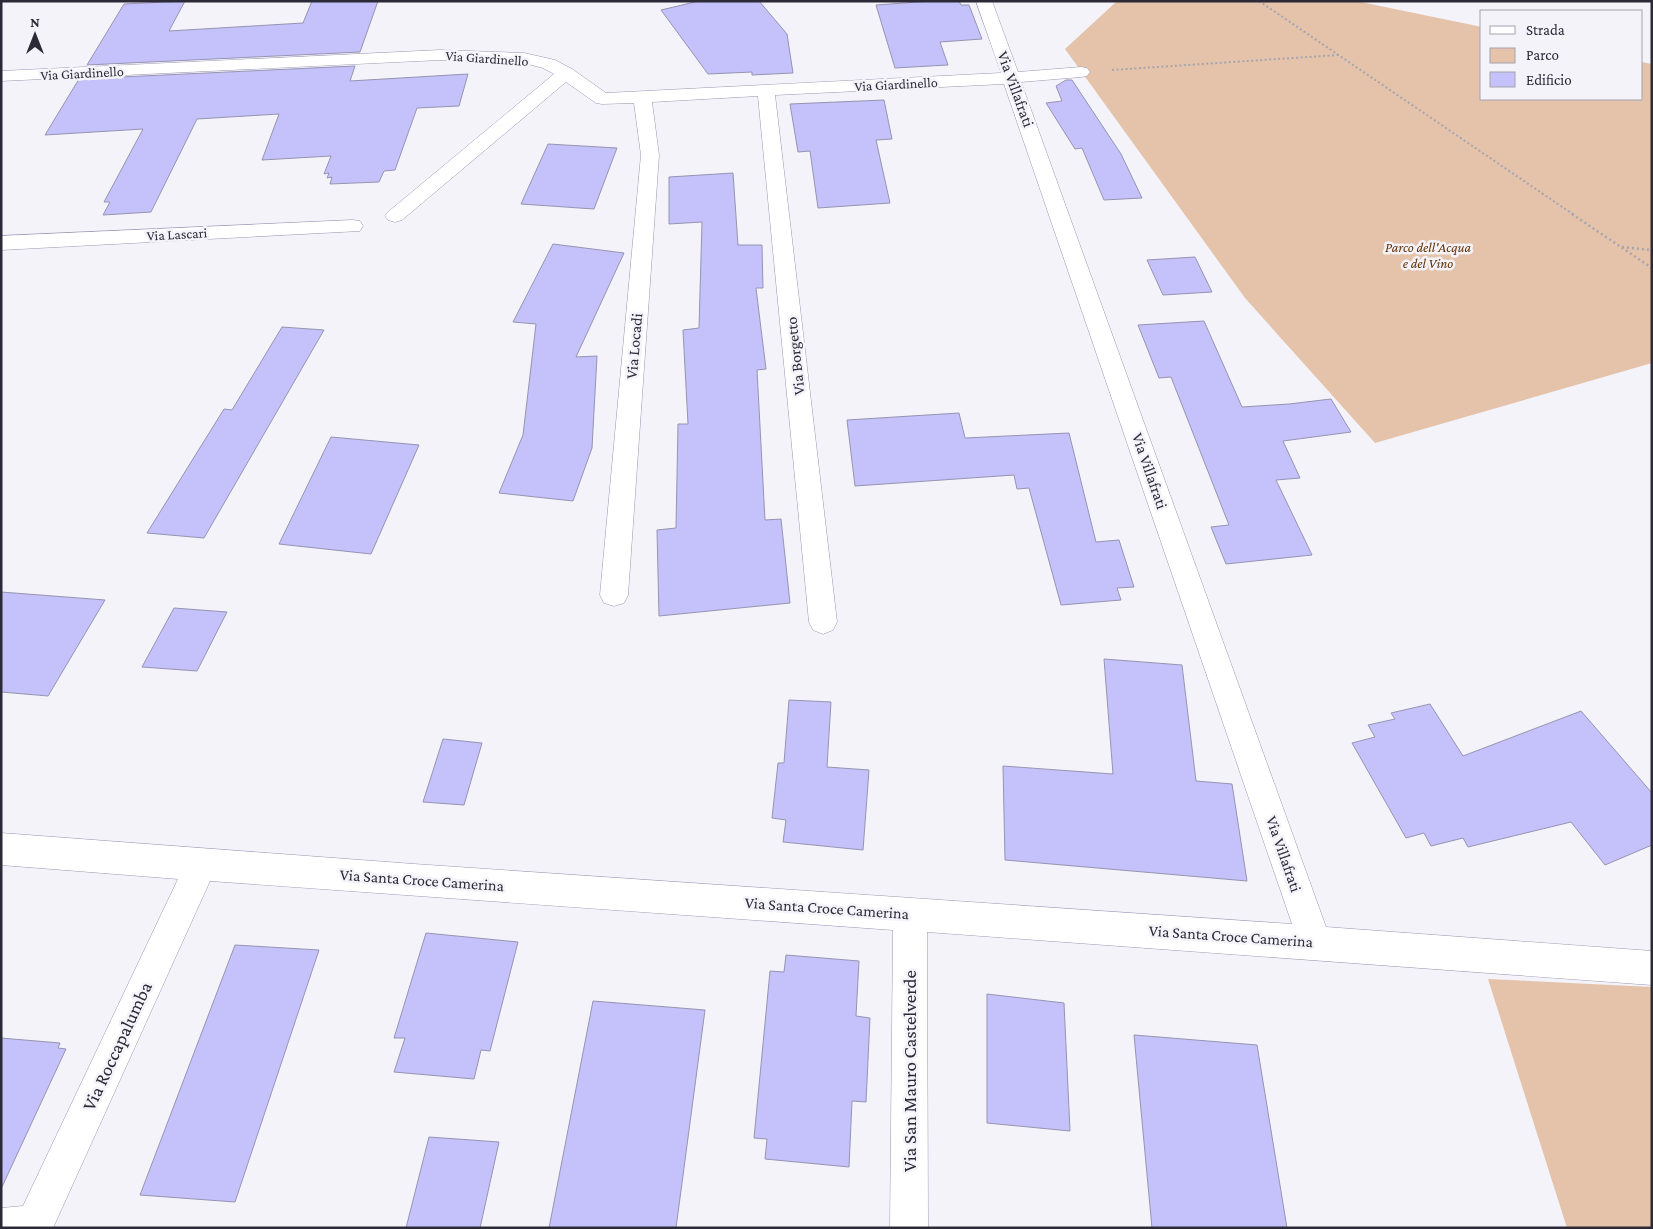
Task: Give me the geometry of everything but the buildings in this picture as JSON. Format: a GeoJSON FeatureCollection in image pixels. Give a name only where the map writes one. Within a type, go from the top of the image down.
{"type":"FeatureCollection","features":[{"type":"Feature","properties":{"kind":"street","name":"Via Villafrati"},"geometry":{"type":"LineString","coordinates":[[984,1],[1315,942]]}},
{"type":"Feature","properties":{"kind":"street","name":"Via Giardinello"},"geometry":{"type":"LineString","coordinates":[[1,76],[440,55],[524,58],[549,64],[566,73],[602,99],[1012,78],[1082,72]]}},
{"type":"Feature","properties":{"kind":"street"},"geometry":{"type":"LineString","coordinates":[[395,216],[566,73]]}},
{"type":"Feature","properties":{"kind":"street","name":"Via Borgetto"},"geometry":{"type":"LineString","coordinates":[[766,91],[823,622]]}},
{"type":"Feature","properties":{"kind":"street","name":"Via Locadi"},"geometry":{"type":"LineString","coordinates":[[614,595],[650,154],[642,98]]}},
{"type":"Feature","properties":{"kind":"street","name":"Via Lascari"},"geometry":{"type":"LineString","coordinates":[[1,242],[353,226]]}},
{"type":"Feature","properties":{"kind":"street","name":"Via Santa Croce Camerina"},"geometry":{"type":"LineString","coordinates":[[1,849],[200,865],[1315,942],[1652,968]]}},
{"type":"Feature","properties":{"kind":"street","name":"Via Roccapalumba"},"geometry":{"type":"LineString","coordinates":[[23,1227],[200,865]]}},
{"type":"Feature","properties":{"kind":"street","name":"Via San Mauro Castelverde"},"geometry":{"type":"LineString","coordinates":[[909,1228],[910,914]]}},
{"type":"Feature","properties":{"kind":"path"},"geometry":{"type":"LineString","coordinates":[[1259,1],[1652,268]]}},
{"type":"Feature","properties":{"kind":"path"},"geometry":{"type":"LineString","coordinates":[[1082,72],[1338,55]]}},
{"type":"Feature","properties":{"kind":"path"},"geometry":{"type":"LineString","coordinates":[[1622,247],[1652,250]]}},
{"type":"Feature","properties":{"kind":"green space","name":"Parco dell'Acqua e del Vino"},"geometry":{"type":"Polygon","coordinates":[[[1117,1],[1356,1],[1480,27],[1480,100],[1643,100],[1643,62],[1652,64],[1652,363],[1375,443],[1245,298],[1065,49],[1117,1]]]}},
{"type":"Feature","properties":{"kind":"green space"},"geometry":{"type":"Polygon","coordinates":[[[1488,979],[1652,987],[1652,1228],[1567,1228],[1488,979]]]}}]}
